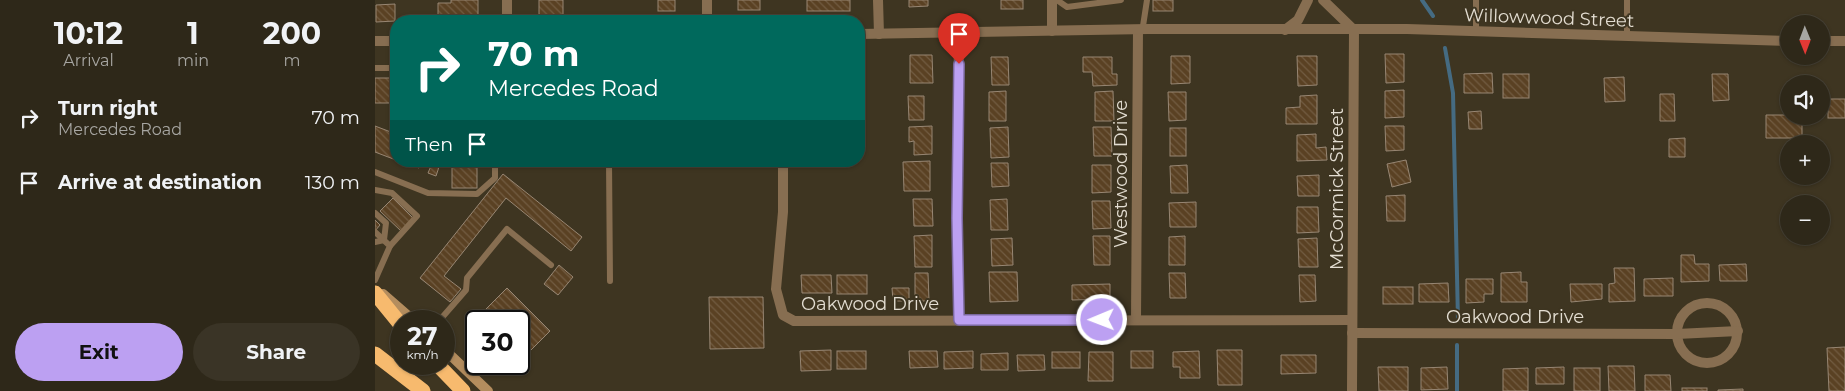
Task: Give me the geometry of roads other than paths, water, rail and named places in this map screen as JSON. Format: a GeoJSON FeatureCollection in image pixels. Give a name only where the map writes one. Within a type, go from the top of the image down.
{"type":"FeatureCollection","features":[{"type":"Feature","properties":{"kind":"highway"},"geometry":{"type":"LineString","coordinates":[[375,293],[390,311]]}},
{"type":"Feature","properties":{"kind":"highway"},"geometry":{"type":"LineString","coordinates":[[375,354],[423,391]]}},
{"type":"Feature","properties":{"kind":"highway"},"geometry":{"type":"LineString","coordinates":[[448,375],[463,391]]}},
{"type":"Feature","properties":{"kind":"main road"},"geometry":{"type":"LineString","coordinates":[[375,287],[401,310]]}},
{"type":"Feature","properties":{"kind":"main road"},"geometry":{"type":"LineString","coordinates":[[455,360],[488,391]]}},
{"type":"Feature","properties":{"kind":"street"},"geometry":{"type":"LineString","coordinates":[[507,0],[507,15]]}},
{"type":"Feature","properties":{"kind":"street"},"geometry":{"type":"LineString","coordinates":[[707,0],[707,15]]}},
{"type":"Feature","properties":{"kind":"street"},"geometry":{"type":"LineString","coordinates":[[879,0],[879,34]]}},
{"type":"Feature","properties":{"kind":"street"},"geometry":{"type":"LineString","coordinates":[[1052,31],[1053,0]]}},
{"type":"Feature","properties":{"kind":"street"},"geometry":{"type":"LineString","coordinates":[[1284,30],[1298,20],[1307,0]]}},
{"type":"Feature","properties":{"kind":"street"},"geometry":{"type":"LineString","coordinates":[[1323,0],[1354,30]]}},
{"type":"Feature","properties":{"kind":"street","name":"Willowwood Street"},"geometry":{"type":"LineString","coordinates":[[865,34],[1143,30],[1354,30],[1780,41]]}},
{"type":"Feature","properties":{"kind":"street","name":"Westwood Drive"},"geometry":{"type":"LineString","coordinates":[[1136,319],[1143,30]]}},
{"type":"Feature","properties":{"kind":"street","name":"McCormick Street"},"geometry":{"type":"LineString","coordinates":[[1352,391],[1354,30]]}},
{"type":"Feature","properties":{"kind":"street"},"geometry":{"type":"LineString","coordinates":[[959,33],[957,218],[959,320]]}},
{"type":"Feature","properties":{"kind":"street"},"geometry":{"type":"LineString","coordinates":[[375,41],[390,41]]}},
{"type":"Feature","properties":{"kind":"street"},"geometry":{"type":"LineString","coordinates":[[1830,41],[1845,42]]}},
{"type":"Feature","properties":{"kind":"street","name":"Oakwood Drive"},"geometry":{"type":"LineString","coordinates":[[783,167],[783,212],[776,289],[783,315],[794,321],[1352,320]]}},
{"type":"Feature","properties":{"kind":"street"},"geometry":{"type":"LineString","coordinates":[[1704,303],[1723,307],[1735,322],[1738,331],[1733,350],[1726,357],[1706,364],[1695,362],[1687,356],[1680,348],[1677,334],[1681,318],[1687,310],[1704,303]]}},
{"type":"Feature","properties":{"kind":"street","name":"Oakwood Drive"},"geometry":{"type":"LineString","coordinates":[[1352,333],[1677,334],[1738,331]]}},
{"type":"Feature","properties":{"kind":"lane"},"geometry":{"type":"LineString","coordinates":[[1057,0],[1067,7],[1121,0]]}},
{"type":"Feature","properties":{"kind":"lane"},"geometry":{"type":"LineString","coordinates":[[1143,30],[1147,0]]}},
{"type":"Feature","properties":{"kind":"lane"},"geometry":{"type":"LineString","coordinates":[[1476,0],[1476,32]]}},
{"type":"Feature","properties":{"kind":"lane"},"geometry":{"type":"LineString","coordinates":[[1627,0],[1627,37]]}},
{"type":"Feature","properties":{"kind":"lane"},"geometry":{"type":"LineString","coordinates":[[375,68],[390,68]]}},
{"type":"Feature","properties":{"kind":"lane"},"geometry":{"type":"LineString","coordinates":[[375,172],[428,193],[477,194],[495,178],[495,167]]}},
{"type":"Feature","properties":{"kind":"lane"},"geometry":{"type":"LineString","coordinates":[[609,167],[610,281]]}},
{"type":"Feature","properties":{"kind":"lane"},"geometry":{"type":"LineString","coordinates":[[375,190],[392,193],[417,216],[390,246],[375,280]]}},
{"type":"Feature","properties":{"kind":"lane"},"geometry":{"type":"LineString","coordinates":[[375,214],[385,223],[384,240]]}},
{"type":"Feature","properties":{"kind":"lane"},"geometry":{"type":"LineString","coordinates":[[449,310],[466,290],[467,278],[507,229],[551,265]]}},
{"type":"Feature","properties":{"kind":"lane"},"geometry":{"type":"LineString","coordinates":[[375,232],[390,246]]}},
{"type":"Feature","properties":{"kind":"lane"},"geometry":{"type":"LineString","coordinates":[[375,242],[384,240]]}},
{"type":"Feature","properties":{"kind":"waterway"},"geometry":{"type":"LineString","coordinates":[[1422,0],[1433,16]]}},
{"type":"Feature","properties":{"kind":"waterway"},"geometry":{"type":"LineString","coordinates":[[1445,48],[1453,93],[1458,321]]}},
{"type":"Feature","properties":{"kind":"waterway"},"geometry":{"type":"LineString","coordinates":[[1457,345],[1457,391]]}}]}
